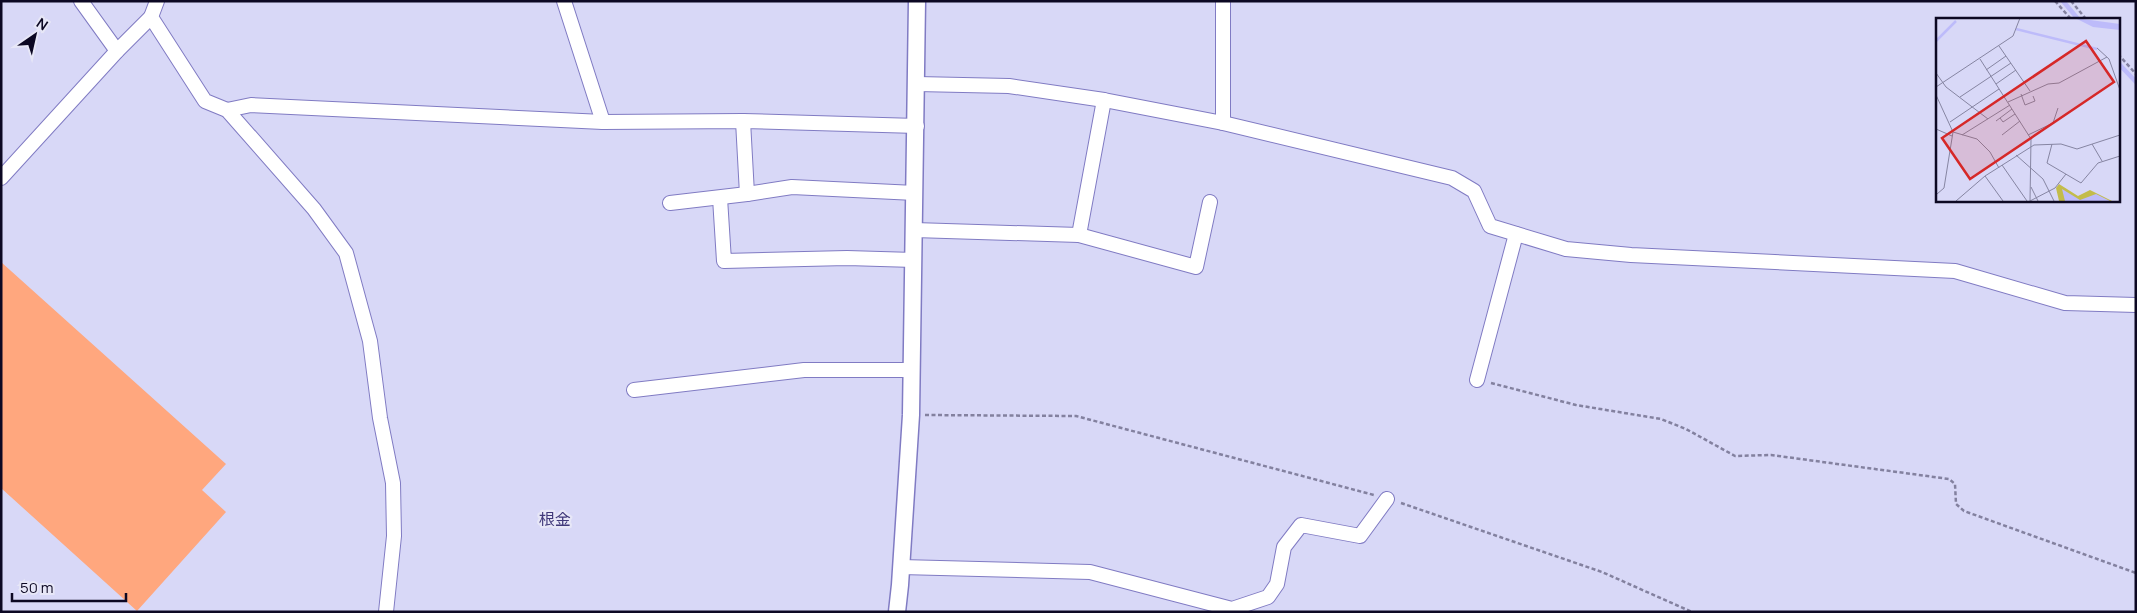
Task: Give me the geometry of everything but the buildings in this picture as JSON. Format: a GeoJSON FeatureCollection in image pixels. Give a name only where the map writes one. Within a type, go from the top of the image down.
{"type":"FeatureCollection","features":[{"type":"Feature","properties":{"kind":"street"},"geometry":{"type":"LineString","coordinates":[[81,1],[117,51]]}},
{"type":"Feature","properties":{"kind":"street"},"geometry":{"type":"LineString","coordinates":[[1,178],[117,51],[151,17],[157,1]]}},
{"type":"Feature","properties":{"kind":"street"},"geometry":{"type":"LineString","coordinates":[[564,1],[603,122]]}},
{"type":"Feature","properties":{"kind":"street"},"geometry":{"type":"LineString","coordinates":[[897,612],[911,415],[918,1]]}},
{"type":"Feature","properties":{"kind":"street"},"geometry":{"type":"LineString","coordinates":[[1223,1],[1223,123]]}},
{"type":"Feature","properties":{"kind":"street"},"geometry":{"type":"LineString","coordinates":[[151,17],[205,101],[227,110],[314,208],[346,253],[370,341],[380,418],[393,483],[394,536],[386,612]]}},
{"type":"Feature","properties":{"kind":"street"},"geometry":{"type":"LineString","coordinates":[[917,84],[1009,86],[1104,100],[1223,123],[1452,178],[1474,191],[1490,226],[1566,249],[1631,255],[1955,271],[2065,303],[2136,305]]}},
{"type":"Feature","properties":{"kind":"street"},"geometry":{"type":"LineString","coordinates":[[1079,235],[1104,100]]}},
{"type":"Feature","properties":{"kind":"street"},"geometry":{"type":"LineString","coordinates":[[227,110],[251,105],[603,122],[743,121],[917,126]]}},
{"type":"Feature","properties":{"kind":"street"},"geometry":{"type":"LineString","coordinates":[[743,121],[747,194]]}},
{"type":"Feature","properties":{"kind":"street"},"geometry":{"type":"LineString","coordinates":[[670,203],[720,198],[792,187],[915,193]]}},
{"type":"Feature","properties":{"kind":"street"},"geometry":{"type":"LineString","coordinates":[[720,198],[724,261],[847,258],[914,260]]}},
{"type":"Feature","properties":{"kind":"street"},"geometry":{"type":"LineString","coordinates":[[914,230],[1079,235],[1196,267],[1210,202]]}},
{"type":"Feature","properties":{"kind":"street"},"geometry":{"type":"LineString","coordinates":[[1477,380],[1516,234]]}},
{"type":"Feature","properties":{"kind":"street"},"geometry":{"type":"LineString","coordinates":[[634,390],[804,370],[912,370]]}},
{"type":"Feature","properties":{"kind":"street"},"geometry":{"type":"LineString","coordinates":[[901,568],[1090,572],[1232,609],[1268,597],[1277,584],[1284,547],[1301,525],[1360,536],[1387,499]]}},
{"type":"Feature","properties":{"kind":"path"},"geometry":{"type":"LineString","coordinates":[[2055,1],[2070,18]]}},
{"type":"Feature","properties":{"kind":"path"},"geometry":{"type":"LineString","coordinates":[[2071,1],[2085,18]]}},
{"type":"Feature","properties":{"kind":"path"},"geometry":{"type":"LineString","coordinates":[[2120,56],[2136,74]]}},
{"type":"Feature","properties":{"kind":"path"},"geometry":{"type":"LineString","coordinates":[[1477,380],[1576,405],[1661,419],[1686,429],[1735,456],[1771,455],[1949,479],[1955,484],[1956,504],[1964,511],[2136,573]]}},
{"type":"Feature","properties":{"kind":"path"},"geometry":{"type":"LineString","coordinates":[[911,415],[1076,416],[1387,499],[1602,572],[1692,612]]}},
{"type":"Feature","properties":{"kind":"waterway"},"geometry":{"type":"LineString","coordinates":[[2063,1],[2077,18]]}},
{"type":"Feature","properties":{"kind":"waterway"},"geometry":{"type":"LineString","coordinates":[[2120,65],[2136,82]]}},
{"type":"Feature","properties":{"kind":"district","name":"根金"},"geometry":{"type":"Point","coordinates":[555,519]}}]}
